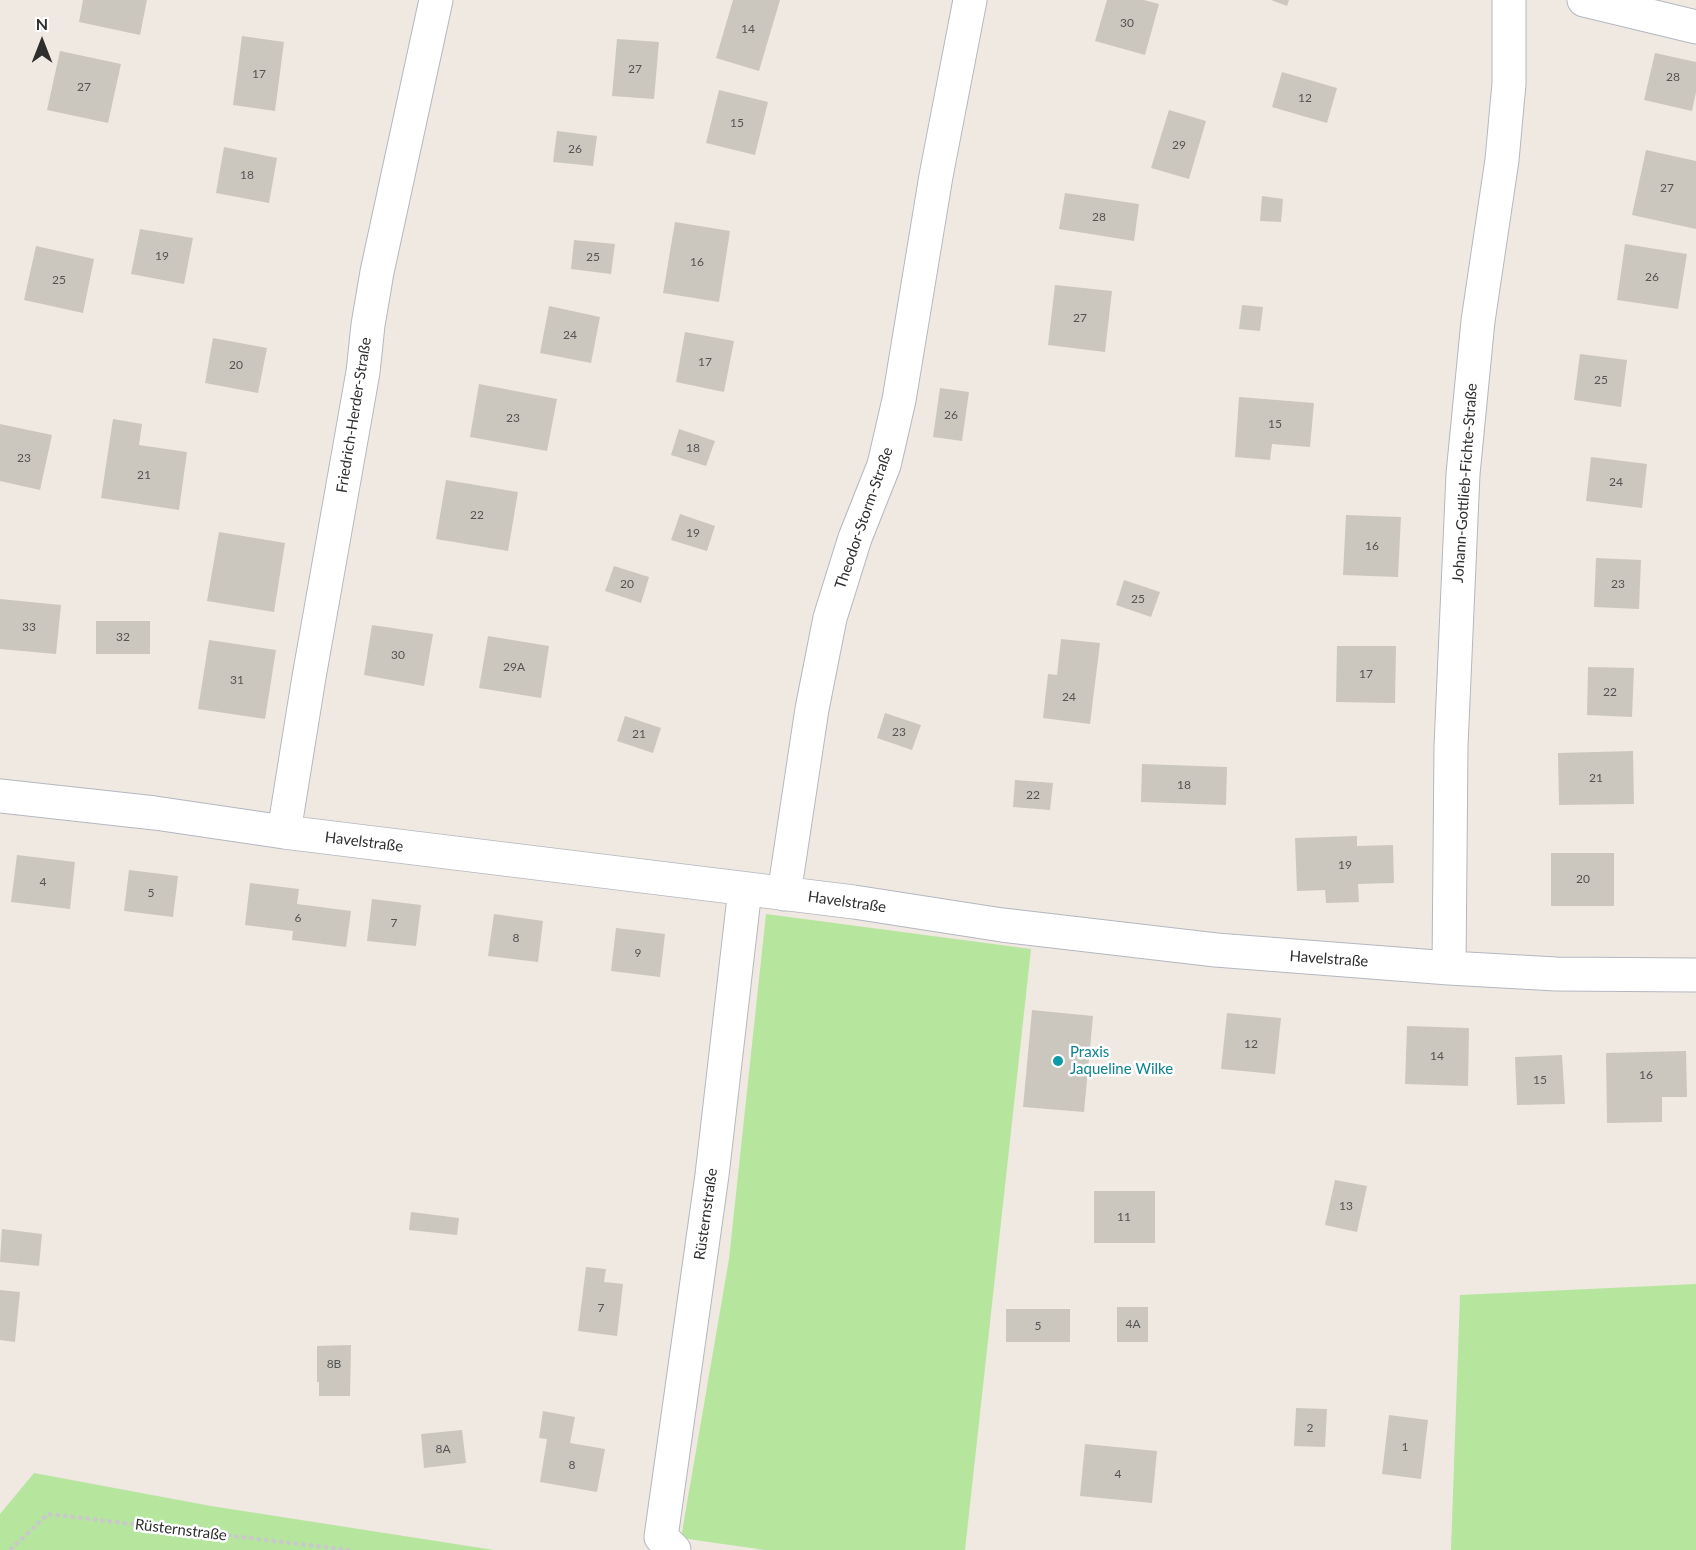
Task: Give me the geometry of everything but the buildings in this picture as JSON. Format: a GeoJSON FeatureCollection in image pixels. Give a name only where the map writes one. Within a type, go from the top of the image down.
{"type":"FeatureCollection","features":[{"type":"Feature","properties":{"kind":"street","name":"Friedrich-Herder-Straße"},"geometry":{"type":"LineString","coordinates":[[284,832],[363,372],[377,272],[436,0]]}},
{"type":"Feature","properties":{"kind":"street","name":"Theodor-Storm-Straße"},"geometry":{"type":"LineString","coordinates":[[784,894],[812,709],[830,618],[855,538],[884,465],[899,400],[936,176],[970,0]]}},
{"type":"Feature","properties":{"kind":"street","name":"Johann-Gottlieb-Fichte-Straße"},"geometry":{"type":"LineString","coordinates":[[1449,968],[1451,746],[1463,474],[1478,321],[1503,149],[1509,84],[1509,0]]}},
{"type":"Feature","properties":{"kind":"street"},"geometry":{"type":"LineString","coordinates":[[1584,0],[1696,27]]}},
{"type":"Feature","properties":{"kind":"street","name":"Havelstraße"},"geometry":{"type":"LineString","coordinates":[[0,796],[155,813],[284,832],[854,902],[1002,925],[1216,950],[1556,974],[1696,975]]}},
{"type":"Feature","properties":{"kind":"street","name":"Rüsternstraße"},"geometry":{"type":"LineString","coordinates":[[668,1544],[745,889]]}},
{"type":"Feature","properties":{"kind":"path","name":"Rüsternstraße"},"geometry":{"type":"LineString","coordinates":[[9,1550],[48,1514],[350,1550]]}},
{"type":"Feature","properties":{"kind":"green space"},"geometry":{"type":"Polygon","coordinates":[[[766,914],[1031,949],[965,1550],[765,1550],[681,1538],[729,1259],[766,914]]]}},
{"type":"Feature","properties":{"kind":"green space"},"geometry":{"type":"Polygon","coordinates":[[[1696,1284],[1696,1550],[1451,1550],[1460,1295],[1696,1284]]]}},
{"type":"Feature","properties":{"kind":"green space"},"geometry":{"type":"Polygon","coordinates":[[[34,1473],[211,1506],[494,1550],[0,1550],[0,1514],[34,1473]]]}},
{"type":"Feature","properties":{"kind":"place","name":"Praxis Jaqueline Wilke"},"geometry":{"type":"Point","coordinates":[1058,1061]}}]}
